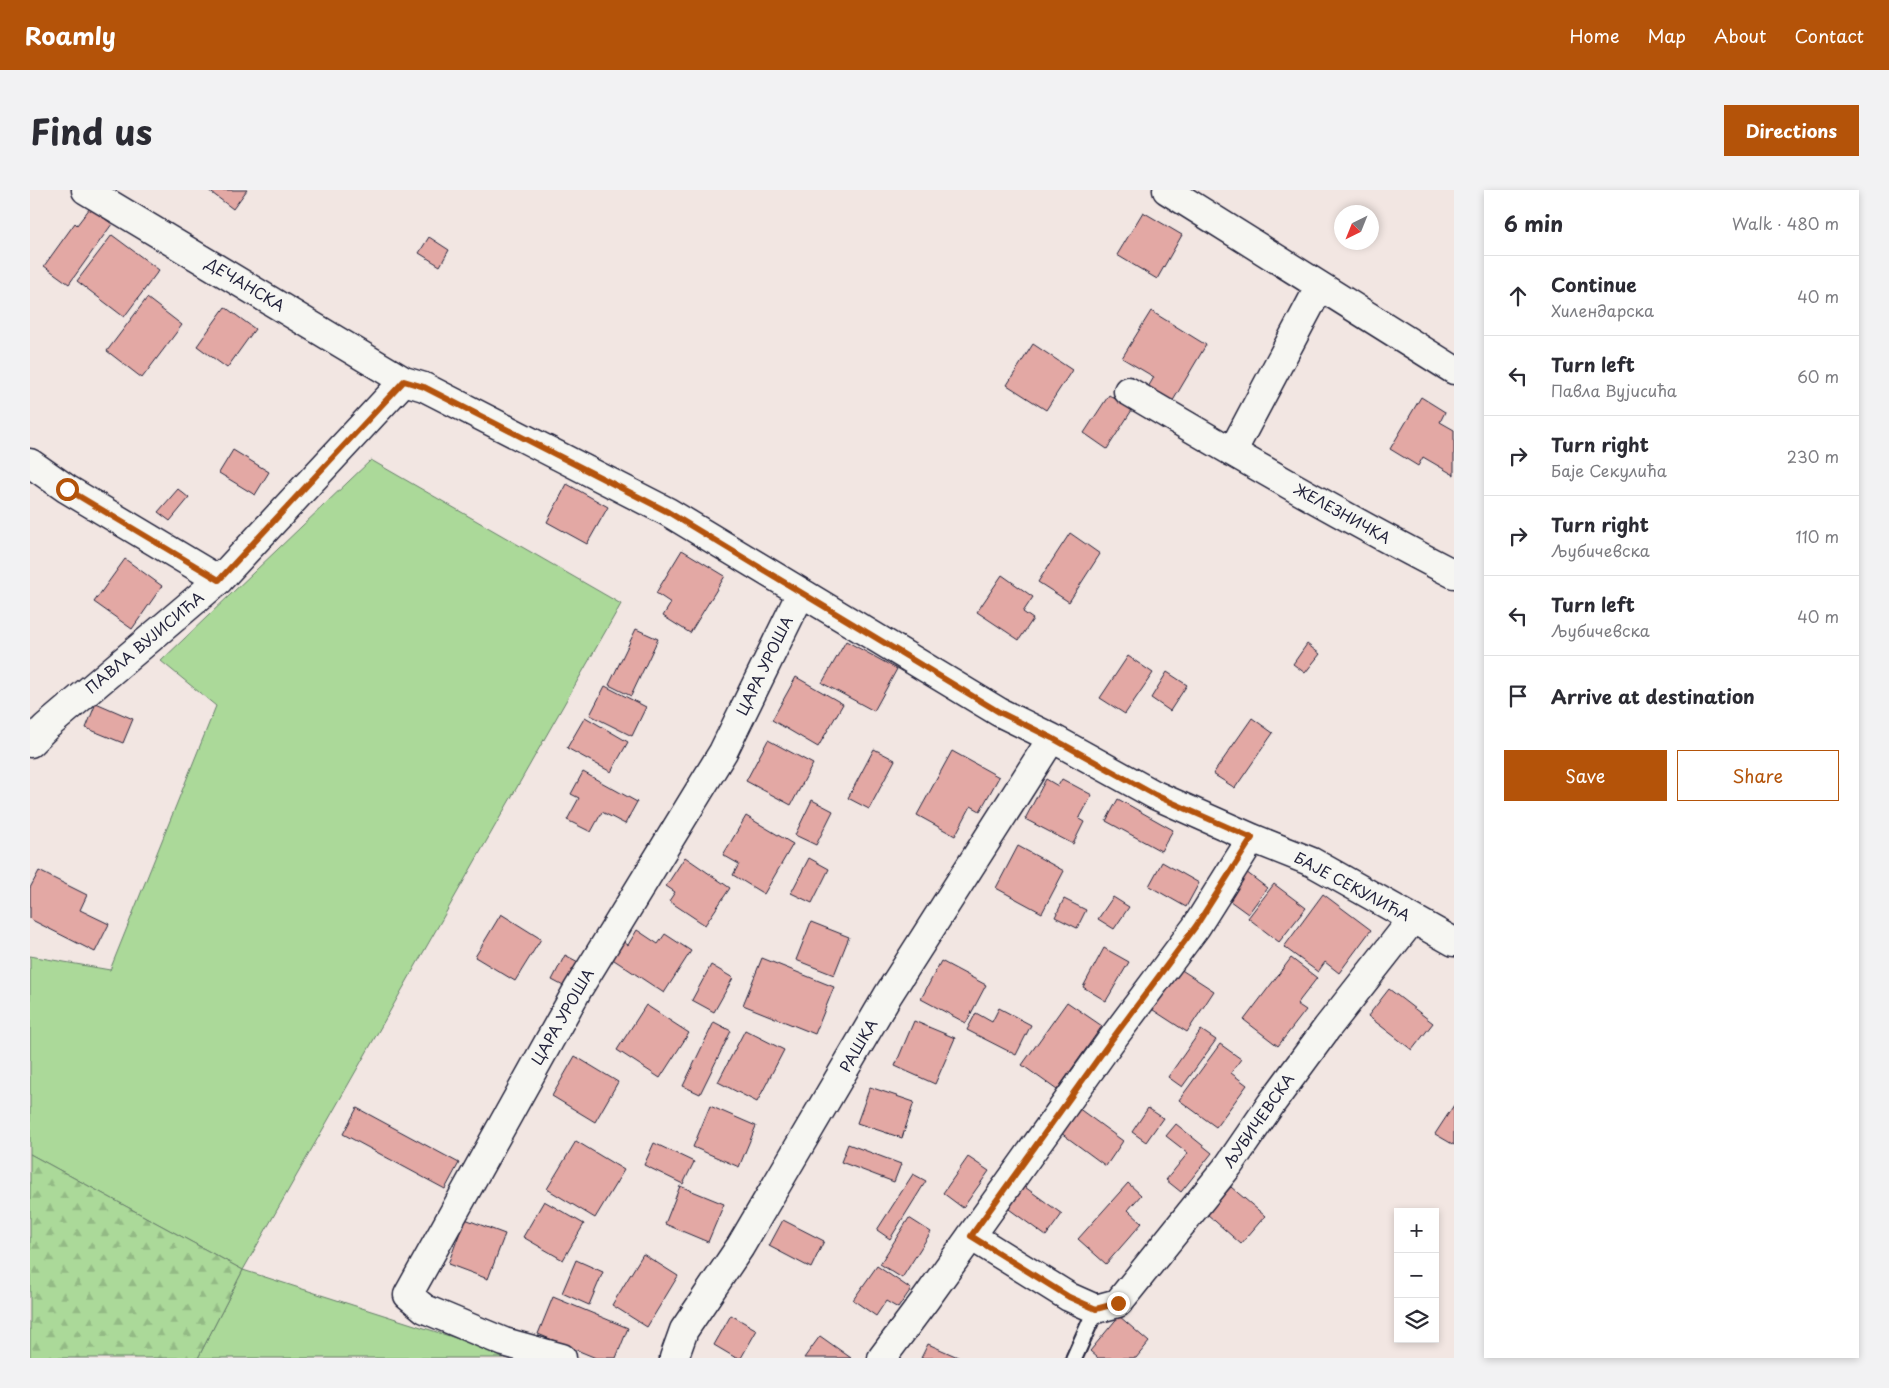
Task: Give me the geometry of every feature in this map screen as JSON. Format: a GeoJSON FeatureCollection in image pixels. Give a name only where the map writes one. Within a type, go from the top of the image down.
{"type":"FeatureCollection","features":[{"type":"Feature","properties":{"kind":"street","name":"ДЕЧАНСКА"},"geometry":{"type":"LineString","coordinates":[[86,190],[404,381]]}},
{"type":"Feature","properties":{"kind":"street"},"geometry":{"type":"LineString","coordinates":[[1167,190],[1454,370]]}},
{"type":"Feature","properties":{"kind":"street"},"geometry":{"type":"LineString","coordinates":[[1232,452],[1320,286]]}},
{"type":"Feature","properties":{"kind":"street","name":"ПАВЛА ВУЈИСИЋА"},"geometry":{"type":"LineString","coordinates":[[35,729],[219,580],[404,381]]}},
{"type":"Feature","properties":{"kind":"street","name":"БАЈЕ СЕКУЛИЋА"},"geometry":{"type":"LineString","coordinates":[[404,381],[424,387],[668,512],[999,712],[1052,738],[1155,795],[1312,862],[1454,942]]}},
{"type":"Feature","properties":{"kind":"street","name":"ЖЕЛЕЗНИЧКА"},"geometry":{"type":"LineString","coordinates":[[1128,390],[1232,452],[1410,552],[1454,574]]}},
{"type":"Feature","properties":{"kind":"street"},"geometry":{"type":"LineString","coordinates":[[30,463],[67,489],[219,580]]}},
{"type":"Feature","properties":{"kind":"street","name":"ЦАРА УРОША"},"geometry":{"type":"LineString","coordinates":[[562,1358],[504,1342],[425,1309],[408,1295],[578,989],[723,752],[801,593]]}},
{"type":"Feature","properties":{"kind":"street","name":"РАШКА"},"geometry":{"type":"LineString","coordinates":[[674,1358],[684,1330],[740,1247],[888,995],[1052,738]]}},
{"type":"Feature","properties":{"kind":"street"},"geometry":{"type":"LineString","coordinates":[[882,1358],[1196,926],[1252,838]]}},
{"type":"Feature","properties":{"kind":"street","name":"ЉУБИЧЕВСКА"},"geometry":{"type":"LineString","coordinates":[[1096,1309],[1118,1303],[1229,1166],[1270,1104],[1412,920]]}},
{"type":"Feature","properties":{"kind":"street"},"geometry":{"type":"LineString","coordinates":[[971,1236],[1069,1297],[1096,1309]]}},
{"type":"Feature","properties":{"kind":"lane"},"geometry":{"type":"LineString","coordinates":[[1074,1358],[1096,1309]]}},
{"type":"Feature","properties":{"kind":"green space"},"geometry":{"type":"Polygon","coordinates":[[[371,460],[621,604],[243,1270],[30,1154],[30,956],[110,970],[216,706],[161,661],[371,460]]]}},
{"type":"Feature","properties":{"kind":"green space"},"geometry":{"type":"Polygon","coordinates":[[[30,1154],[243,1270],[198,1358],[30,1358],[30,1154]]]}},
{"type":"Feature","properties":{"kind":"green space"},"geometry":{"type":"Polygon","coordinates":[[[243,1270],[518,1358],[198,1358],[243,1270]]]}},
{"type":"Feature","properties":{"kind":"building"},"geometry":{"type":"Polygon","coordinates":[[[208,190],[247,190],[233,209],[208,190]]]}},
{"type":"Feature","properties":{"kind":"building"},"geometry":{"type":"Polygon","coordinates":[[[90,208],[112,224],[69,284],[44,266],[75,223],[77,225],[90,208]]]}},
{"type":"Feature","properties":{"kind":"building"},"geometry":{"type":"Polygon","coordinates":[[[1143,212],[1182,235],[1157,279],[1117,255],[1143,212]]]}},
{"type":"Feature","properties":{"kind":"building"},"geometry":{"type":"Polygon","coordinates":[[[112,235],[159,270],[124,317],[77,281],[112,235]]]}},
{"type":"Feature","properties":{"kind":"building"},"geometry":{"type":"Polygon","coordinates":[[[429,237],[449,250],[440,266],[419,253],[429,237]]]}},
{"type":"Feature","properties":{"kind":"building"},"geometry":{"type":"Polygon","coordinates":[[[147,298],[182,325],[142,378],[107,351],[147,298]]]}},
{"type":"Feature","properties":{"kind":"building"},"geometry":{"type":"Polygon","coordinates":[[[225,307],[255,329],[227,368],[197,346],[225,307]]]}},
{"type":"Feature","properties":{"kind":"building"},"geometry":{"type":"Polygon","coordinates":[[[1151,311],[1206,345],[1171,404],[1147,389],[1154,377],[1122,358],[1151,311]]]}},
{"type":"Feature","properties":{"kind":"building"},"geometry":{"type":"Polygon","coordinates":[[[1033,344],[1072,370],[1046,410],[1007,385],[1033,344]]]}},
{"type":"Feature","properties":{"kind":"building"},"geometry":{"type":"Polygon","coordinates":[[[1109,395],[1132,410],[1107,449],[1084,433],[1109,395]]]}},
{"type":"Feature","properties":{"kind":"building"},"geometry":{"type":"Polygon","coordinates":[[[1421,397],[1445,412],[1440,422],[1454,430],[1454,475],[1423,457],[1418,466],[1390,449],[1421,397]]]}},
{"type":"Feature","properties":{"kind":"building"},"geometry":{"type":"Polygon","coordinates":[[[233,450],[269,472],[255,495],[219,473],[233,450]]]}},
{"type":"Feature","properties":{"kind":"building"},"geometry":{"type":"Polygon","coordinates":[[[567,484],[608,507],[587,544],[547,522],[567,484]]]}},
{"type":"Feature","properties":{"kind":"building"},"geometry":{"type":"Polygon","coordinates":[[[178,489],[189,498],[170,521],[158,512],[178,489]]]}},
{"type":"Feature","properties":{"kind":"building"},"geometry":{"type":"Polygon","coordinates":[[[1070,533],[1100,554],[1069,602],[1038,582],[1070,533]]]}},
{"type":"Feature","properties":{"kind":"building"},"geometry":{"type":"Polygon","coordinates":[[[682,550],[725,576],[690,633],[663,616],[671,603],[656,593],[682,550]]]}},
{"type":"Feature","properties":{"kind":"building"},"geometry":{"type":"Polygon","coordinates":[[[125,559],[162,586],[132,629],[94,602],[125,559]]]}},
{"type":"Feature","properties":{"kind":"building"},"geometry":{"type":"Polygon","coordinates":[[[1002,575],[1033,597],[1023,612],[1033,619],[1019,640],[977,612],[1002,575]]]}},
{"type":"Feature","properties":{"kind":"building"},"geometry":{"type":"Polygon","coordinates":[[[636,629],[658,639],[631,696],[609,685],[636,629]]]}},
{"type":"Feature","properties":{"kind":"building"},"geometry":{"type":"Polygon","coordinates":[[[846,641],[897,669],[874,711],[822,683],[846,641]]]}},
{"type":"Feature","properties":{"kind":"building"},"geometry":{"type":"Polygon","coordinates":[[[1307,644],[1320,654],[1305,673],[1293,664],[1307,644]]]}},
{"type":"Feature","properties":{"kind":"building"},"geometry":{"type":"Polygon","coordinates":[[[1128,656],[1153,673],[1125,714],[1100,698],[1128,656]]]}},
{"type":"Feature","properties":{"kind":"building"},"geometry":{"type":"Polygon","coordinates":[[[1167,672],[1187,685],[1170,711],[1151,698],[1167,672]]]}},
{"type":"Feature","properties":{"kind":"building"},"geometry":{"type":"Polygon","coordinates":[[[796,677],[843,704],[818,747],[772,720],[796,677]]]}},
{"type":"Feature","properties":{"kind":"building"},"geometry":{"type":"Polygon","coordinates":[[[605,686],[646,707],[632,736],[590,715],[605,686]]]}},
{"type":"Feature","properties":{"kind":"building"},"geometry":{"type":"Polygon","coordinates":[[[96,703],[133,719],[123,743],[86,728],[96,703]]]}},
{"type":"Feature","properties":{"kind":"building"},"geometry":{"type":"Polygon","coordinates":[[[585,717],[628,742],[611,772],[567,748],[585,717]]]}},
{"type":"Feature","properties":{"kind":"building"},"geometry":{"type":"Polygon","coordinates":[[[1252,718],[1273,733],[1235,788],[1213,774],[1252,718]]]}},
{"type":"Feature","properties":{"kind":"building"},"geometry":{"type":"Polygon","coordinates":[[[768,740],[813,764],[791,805],[746,781],[768,740]]]}},
{"type":"Feature","properties":{"kind":"building"},"geometry":{"type":"Polygon","coordinates":[[[874,749],[895,760],[869,809],[848,798],[874,749]]]}},
{"type":"Feature","properties":{"kind":"building"},"geometry":{"type":"Polygon","coordinates":[[[952,751],[999,777],[980,811],[971,806],[955,836],[917,815],[952,751]]]}},
{"type":"Feature","properties":{"kind":"building"},"geometry":{"type":"Polygon","coordinates":[[[583,772],[637,802],[625,824],[602,812],[591,832],[567,820],[579,798],[571,794],[583,772]]]}},
{"type":"Feature","properties":{"kind":"building"},"geometry":{"type":"Polygon","coordinates":[[[1046,779],[1058,786],[1062,779],[1092,795],[1079,819],[1084,822],[1073,844],[1025,819],[1046,779]]]}},
{"type":"Feature","properties":{"kind":"building"},"geometry":{"type":"Polygon","coordinates":[[[1118,799],[1173,830],[1161,851],[1106,821],[1118,799]]]}},
{"type":"Feature","properties":{"kind":"building"},"geometry":{"type":"Polygon","coordinates":[[[812,800],[833,811],[816,845],[795,835],[812,800]]]}},
{"type":"Feature","properties":{"kind":"building"},"geometry":{"type":"Polygon","coordinates":[[[746,816],[793,844],[764,894],[733,875],[739,864],[723,855],[746,816]]]}},
{"type":"Feature","properties":{"kind":"building"},"geometry":{"type":"Polygon","coordinates":[[[1018,846],[1064,871],[1042,913],[996,888],[1018,846]]]}},
{"type":"Feature","properties":{"kind":"building"},"geometry":{"type":"Polygon","coordinates":[[[685,857],[730,888],[705,925],[669,901],[675,892],[666,886],[685,857]]]}},
{"type":"Feature","properties":{"kind":"building"},"geometry":{"type":"Polygon","coordinates":[[[809,858],[829,869],[812,903],[791,893],[809,858]]]}},
{"type":"Feature","properties":{"kind":"building"},"geometry":{"type":"Polygon","coordinates":[[[1162,862],[1199,883],[1186,907],[1149,886],[1162,862]]]}},
{"type":"Feature","properties":{"kind":"building"},"geometry":{"type":"Polygon","coordinates":[[[39,871],[87,895],[80,910],[109,924],[95,952],[30,919],[30,888],[39,871]]]}},
{"type":"Feature","properties":{"kind":"building"},"geometry":{"type":"Polygon","coordinates":[[[1246,872],[1267,888],[1248,914],[1226,898],[1246,872]]]}},
{"type":"Feature","properties":{"kind":"building"},"geometry":{"type":"Polygon","coordinates":[[[1274,884],[1306,908],[1279,942],[1248,918],[1274,884]]]}},
{"type":"Feature","properties":{"kind":"building"},"geometry":{"type":"Polygon","coordinates":[[[1323,894],[1371,930],[1339,973],[1325,962],[1318,972],[1284,947],[1323,894]]]}},
{"type":"Feature","properties":{"kind":"building"},"geometry":{"type":"Polygon","coordinates":[[[1113,897],[1129,907],[1114,929],[1098,919],[1113,897]]]}},
{"type":"Feature","properties":{"kind":"building"},"geometry":{"type":"Polygon","coordinates":[[[1064,899],[1086,910],[1077,928],[1055,917],[1064,899]]]}},
{"type":"Feature","properties":{"kind":"building"},"geometry":{"type":"Polygon","coordinates":[[[501,914],[541,939],[515,981],[475,957],[501,914]]]}},
{"type":"Feature","properties":{"kind":"building"},"geometry":{"type":"Polygon","coordinates":[[[811,922],[849,937],[834,975],[796,960],[811,922]]]}},
{"type":"Feature","properties":{"kind":"building"},"geometry":{"type":"Polygon","coordinates":[[[637,930],[658,944],[665,934],[691,951],[664,993],[611,958],[622,941],[628,945],[637,930]]]}},
{"type":"Feature","properties":{"kind":"building"},"geometry":{"type":"Polygon","coordinates":[[[1104,948],[1129,962],[1106,1001],[1083,987],[1104,948]]]}},
{"type":"Feature","properties":{"kind":"building"},"geometry":{"type":"Polygon","coordinates":[[[565,955],[582,964],[569,989],[552,980],[565,955]]]}},
{"type":"Feature","properties":{"kind":"building"},"geometry":{"type":"Polygon","coordinates":[[[762,958],[834,987],[815,1034],[743,1005],[762,958]]]}},
{"type":"Feature","properties":{"kind":"building"},"geometry":{"type":"Polygon","coordinates":[[[1291,958],[1317,978],[1297,1004],[1306,1010],[1278,1046],[1244,1020],[1291,958]]]}},
{"type":"Feature","properties":{"kind":"building"},"geometry":{"type":"Polygon","coordinates":[[[941,961],[986,985],[966,1023],[921,999],[941,961]]]}},
{"type":"Feature","properties":{"kind":"building"},"geometry":{"type":"Polygon","coordinates":[[[711,965],[733,978],[714,1012],[692,1000],[711,965]]]}},
{"type":"Feature","properties":{"kind":"building"},"geometry":{"type":"Polygon","coordinates":[[[1177,967],[1214,991],[1187,1032],[1150,1008],[1177,967]]]}},
{"type":"Feature","properties":{"kind":"building"},"geometry":{"type":"Polygon","coordinates":[[[1389,989],[1433,1023],[1412,1050],[1368,1016],[1389,989]]]}},
{"type":"Feature","properties":{"kind":"building"},"geometry":{"type":"Polygon","coordinates":[[[1067,1002],[1102,1026],[1057,1090],[1022,1065],[1067,1002]]]}},
{"type":"Feature","properties":{"kind":"building"},"geometry":{"type":"Polygon","coordinates":[[[646,1005],[689,1033],[660,1078],[617,1050],[646,1005]]]}},
{"type":"Feature","properties":{"kind":"building"},"geometry":{"type":"Polygon","coordinates":[[[999,1008],[1031,1025],[1016,1055],[967,1030],[976,1013],[992,1022],[999,1008]]]}},
{"type":"Feature","properties":{"kind":"building"},"geometry":{"type":"Polygon","coordinates":[[[914,1021],[955,1038],[935,1084],[895,1066],[914,1021]]]}},
{"type":"Feature","properties":{"kind":"building"},"geometry":{"type":"Polygon","coordinates":[[[714,1022],[731,1031],[700,1094],[683,1086],[714,1022]]]}},
{"type":"Feature","properties":{"kind":"building"},"geometry":{"type":"Polygon","coordinates":[[[745,1030],[784,1050],[757,1102],[718,1082],[745,1030]]]}},
{"type":"Feature","properties":{"kind":"building"},"geometry":{"type":"Polygon","coordinates":[[[1201,1030],[1216,1040],[1182,1087],[1168,1077],[1201,1030]]]}},
{"type":"Feature","properties":{"kind":"building"},"geometry":{"type":"Polygon","coordinates":[[[1220,1044],[1241,1059],[1231,1073],[1247,1085],[1216,1127],[1179,1100],[1220,1044]]]}},
{"type":"Feature","properties":{"kind":"building"},"geometry":{"type":"Polygon","coordinates":[[[575,1056],[618,1082],[595,1122],[552,1096],[575,1056]]]}},
{"type":"Feature","properties":{"kind":"building"},"geometry":{"type":"Polygon","coordinates":[[[870,1087],[914,1102],[902,1138],[857,1123],[870,1087]]]}},
{"type":"Feature","properties":{"kind":"building"},"geometry":{"type":"Polygon","coordinates":[[[1074,1105],[1123,1141],[1106,1166],[1057,1130],[1074,1105]]]}},
{"type":"Feature","properties":{"kind":"building"},"geometry":{"type":"Polygon","coordinates":[[[1454,1105],[1454,1145],[1435,1134],[1454,1105]]]}},
{"type":"Feature","properties":{"kind":"building"},"geometry":{"type":"Polygon","coordinates":[[[710,1106],[756,1126],[739,1167],[693,1147],[710,1106]]]}},
{"type":"Feature","properties":{"kind":"building"},"geometry":{"type":"Polygon","coordinates":[[[357,1108],[459,1163],[445,1189],[343,1134],[357,1108]]]}},
{"type":"Feature","properties":{"kind":"building"},"geometry":{"type":"Polygon","coordinates":[[[1148,1108],[1163,1118],[1146,1142],[1132,1132],[1148,1108]]]}},
{"type":"Feature","properties":{"kind":"building"},"geometry":{"type":"Polygon","coordinates":[[[1176,1124],[1212,1153],[1181,1192],[1166,1180],[1188,1153],[1166,1136],[1176,1124]]]}},
{"type":"Feature","properties":{"kind":"building"},"geometry":{"type":"Polygon","coordinates":[[[576,1141],[624,1170],[595,1218],[547,1189],[576,1141]]]}},
{"type":"Feature","properties":{"kind":"building"},"geometry":{"type":"Polygon","coordinates":[[[654,1143],[694,1162],[683,1184],[644,1165],[654,1143]]]}},
{"type":"Feature","properties":{"kind":"building"},"geometry":{"type":"Polygon","coordinates":[[[848,1144],[901,1164],[894,1182],[841,1162],[848,1144]]]}},
{"type":"Feature","properties":{"kind":"building"},"geometry":{"type":"Polygon","coordinates":[[[968,1157],[989,1171],[963,1208],[943,1193],[968,1157]]]}},
{"type":"Feature","properties":{"kind":"building"},"geometry":{"type":"Polygon","coordinates":[[[913,1174],[926,1181],[890,1239],[877,1230],[913,1174]]]}},
{"type":"Feature","properties":{"kind":"building"},"geometry":{"type":"Polygon","coordinates":[[[1018,1182],[1062,1214],[1046,1236],[1002,1204],[1018,1182]]]}},
{"type":"Feature","properties":{"kind":"building"},"geometry":{"type":"Polygon","coordinates":[[[1128,1183],[1141,1195],[1128,1210],[1142,1223],[1106,1264],[1078,1239],[1128,1183]]]}},
{"type":"Feature","properties":{"kind":"building"},"geometry":{"type":"Polygon","coordinates":[[[680,1186],[724,1204],[708,1242],[665,1224],[680,1186]]]}},
{"type":"Feature","properties":{"kind":"building"},"geometry":{"type":"Polygon","coordinates":[[[1231,1187],[1265,1216],[1241,1244],[1207,1214],[1231,1187]]]}},
{"type":"Feature","properties":{"kind":"building"},"geometry":{"type":"Polygon","coordinates":[[[544,1201],[584,1224],[563,1260],[523,1237],[544,1201]]]}},
{"type":"Feature","properties":{"kind":"building"},"geometry":{"type":"Polygon","coordinates":[[[909,1218],[931,1232],[902,1278],[880,1264],[909,1218]]]}},
{"type":"Feature","properties":{"kind":"building"},"geometry":{"type":"Polygon","coordinates":[[[465,1219],[505,1234],[488,1279],[448,1264],[465,1219]]]}},
{"type":"Feature","properties":{"kind":"building"},"geometry":{"type":"Polygon","coordinates":[[[783,1220],[824,1241],[811,1268],[769,1246],[783,1220]]]}},
{"type":"Feature","properties":{"kind":"building"},"geometry":{"type":"Polygon","coordinates":[[[643,1254],[678,1276],[647,1327],[612,1305],[643,1254]]]}},
{"type":"Feature","properties":{"kind":"building"},"geometry":{"type":"Polygon","coordinates":[[[576,1260],[603,1272],[589,1305],[562,1293],[576,1260]]]}},
{"type":"Feature","properties":{"kind":"building"},"geometry":{"type":"Polygon","coordinates":[[[877,1266],[911,1289],[898,1308],[886,1301],[876,1316],[853,1300],[877,1266]]]}},
{"type":"Feature","properties":{"kind":"building"},"geometry":{"type":"Polygon","coordinates":[[[553,1297],[628,1328],[616,1358],[596,1358],[538,1334],[553,1297]]]}},
{"type":"Feature","properties":{"kind":"building"},"geometry":{"type":"Polygon","coordinates":[[[731,1315],[757,1330],[741,1358],[736,1358],[714,1345],[731,1315]]]}},
{"type":"Feature","properties":{"kind":"building"},"geometry":{"type":"Polygon","coordinates":[[[1119,1316],[1149,1342],[1136,1358],[1098,1358],[1090,1351],[1119,1316]]]}},
{"type":"Feature","properties":{"kind":"building"},"geometry":{"type":"Polygon","coordinates":[[[820,1336],[851,1358],[804,1358],[820,1336]]]}},
{"type":"Feature","properties":{"kind":"building"},"geometry":{"type":"Polygon","coordinates":[[[928,1344],[960,1358],[921,1358],[928,1344]]]}},
{"type":"Feature","properties":{"kind":"route"},"geometry":{"type":"LineString","coordinates":[[67,489],[219,580],[404,381],[424,387],[668,512],[999,712],[1052,738],[1155,795],[1252,838],[1196,926],[971,1236],[1069,1297],[1096,1309],[1118,1303]]}}]}
